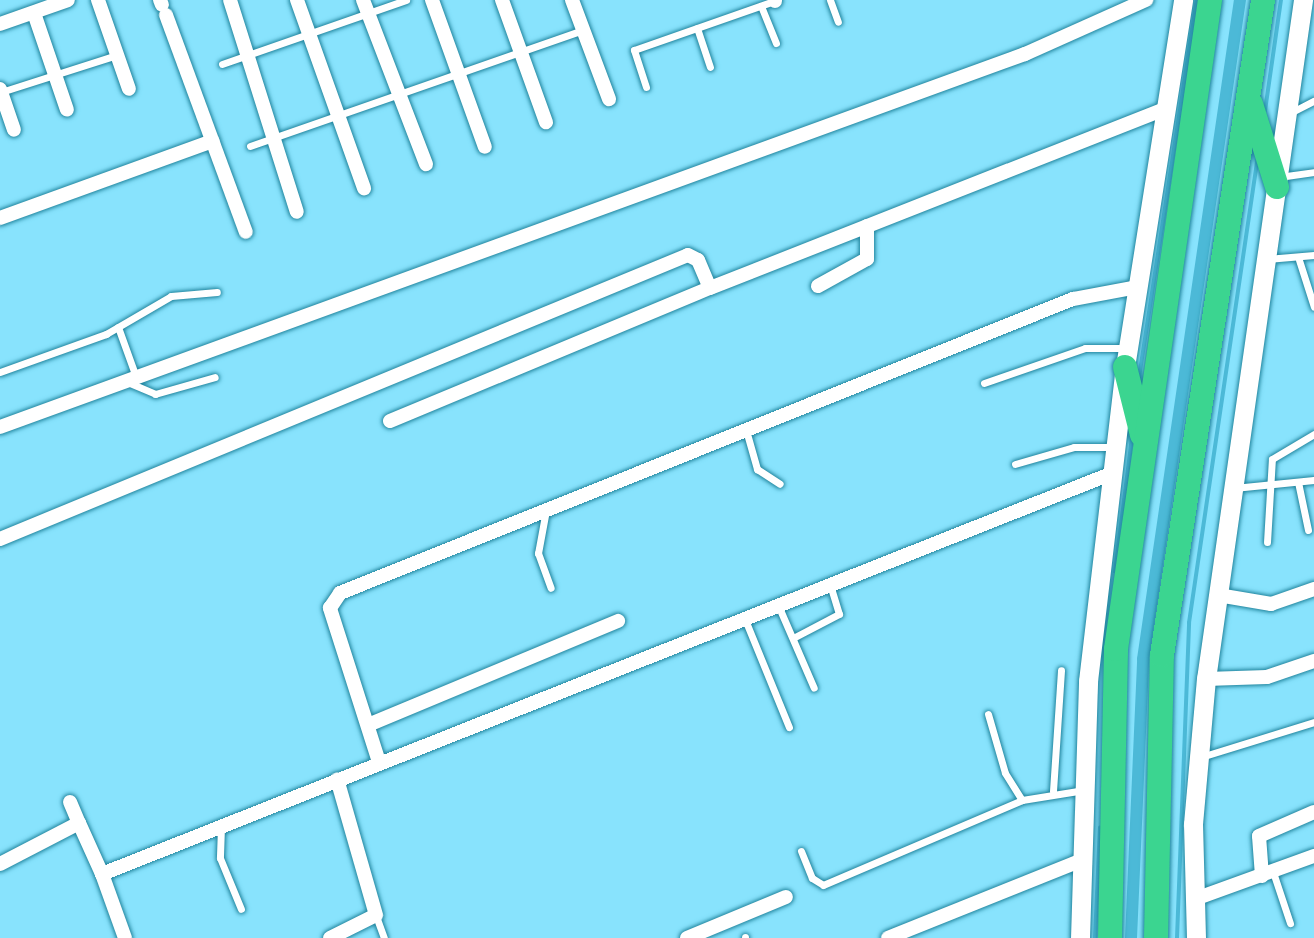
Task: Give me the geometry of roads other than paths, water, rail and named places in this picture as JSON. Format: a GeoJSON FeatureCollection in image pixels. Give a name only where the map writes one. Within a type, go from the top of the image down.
{"type":"FeatureCollection","features":[{"type":"Feature","properties":{"kind":"highway"},"geometry":{"type":"LineString","coordinates":[[1110,938],[1116,649],[1210,0]]}},
{"type":"Feature","properties":{"kind":"highway"},"geometry":{"type":"LineString","coordinates":[[1156,938],[1162,655],[1263,0]]}},
{"type":"Feature","properties":{"kind":"highway"},"geometry":{"type":"LineString","coordinates":[[1249,97],[1277,182]]}},
{"type":"Feature","properties":{"kind":"highway"},"geometry":{"type":"LineString","coordinates":[[1127,358],[1145,450]]}},
{"type":"Feature","properties":{"kind":"main road"},"geometry":{"type":"LineString","coordinates":[[1080,938],[1088,681],[1127,358],[1183,0]]}},
{"type":"Feature","properties":{"kind":"main road"},"geometry":{"type":"LineString","coordinates":[[1196,938],[1199,758],[1206,679],[1277,182],[1306,8]]}},
{"type":"Feature","properties":{"kind":"street"},"geometry":{"type":"LineString","coordinates":[[0,24],[68,0]]}},
{"type":"Feature","properties":{"kind":"street"},"geometry":{"type":"LineString","coordinates":[[97,0],[129,89]]}},
{"type":"Feature","properties":{"kind":"street"},"geometry":{"type":"LineString","coordinates":[[230,0],[297,212]]}},
{"type":"Feature","properties":{"kind":"street"},"geometry":{"type":"LineString","coordinates":[[298,0],[364,188]]}},
{"type":"Feature","properties":{"kind":"street"},"geometry":{"type":"LineString","coordinates":[[432,0],[485,147]]}},
{"type":"Feature","properties":{"kind":"street"},"geometry":{"type":"LineString","coordinates":[[502,0],[546,122]]}},
{"type":"Feature","properties":{"kind":"street"},"geometry":{"type":"LineString","coordinates":[[572,0],[609,99]]}},
{"type":"Feature","properties":{"kind":"street"},"geometry":{"type":"LineString","coordinates":[[0,427],[1025,54],[1146,0]]}},
{"type":"Feature","properties":{"kind":"street"},"geometry":{"type":"LineString","coordinates":[[366,6],[426,164]]}},
{"type":"Feature","properties":{"kind":"street"},"geometry":{"type":"LineString","coordinates":[[163,7],[246,232]]}},
{"type":"Feature","properties":{"kind":"street"},"geometry":{"type":"LineString","coordinates":[[34,13],[67,110]]}},
{"type":"Feature","properties":{"kind":"street"},"geometry":{"type":"LineString","coordinates":[[0,91],[14,130]]}},
{"type":"Feature","properties":{"kind":"street"},"geometry":{"type":"LineString","coordinates":[[390,421],[710,288],[1166,108]]}},
{"type":"Feature","properties":{"kind":"street"},"geometry":{"type":"LineString","coordinates":[[0,218],[213,141]]}},
{"type":"Feature","properties":{"kind":"street"},"geometry":{"type":"LineString","coordinates":[[818,286],[867,259],[867,226]]}},
{"type":"Feature","properties":{"kind":"street"},"geometry":{"type":"LineString","coordinates":[[0,539],[688,256],[698,260],[710,288]]}},
{"type":"Feature","properties":{"kind":"street"},"geometry":{"type":"LineString","coordinates":[[379,762],[330,608],[333,599],[546,510],[1073,299],[1138,288]]}},
{"type":"Feature","properties":{"kind":"street"},"geometry":{"type":"LineString","coordinates":[[102,874],[829,582],[1110,474]]}},
{"type":"Feature","properties":{"kind":"street"},"geometry":{"type":"LineString","coordinates":[[1218,595],[1271,604],[1314,589]]}},
{"type":"Feature","properties":{"kind":"street"},"geometry":{"type":"LineString","coordinates":[[368,725],[618,621]]}},
{"type":"Feature","properties":{"kind":"street"},"geometry":{"type":"LineString","coordinates":[[1206,679],[1267,677],[1314,661]]}},
{"type":"Feature","properties":{"kind":"street"},"geometry":{"type":"LineString","coordinates":[[331,938],[376,915],[337,779]]}},
{"type":"Feature","properties":{"kind":"street"},"geometry":{"type":"LineString","coordinates":[[70,802],[102,874],[125,938]]}},
{"type":"Feature","properties":{"kind":"street"},"geometry":{"type":"LineString","coordinates":[[1268,874],[1259,836],[1314,812]]}},
{"type":"Feature","properties":{"kind":"street"},"geometry":{"type":"LineString","coordinates":[[0,864],[79,823]]}},
{"type":"Feature","properties":{"kind":"street"},"geometry":{"type":"LineString","coordinates":[[1195,900],[1314,856]]}},
{"type":"Feature","properties":{"kind":"street"},"geometry":{"type":"LineString","coordinates":[[888,938],[1082,860]]}},
{"type":"Feature","properties":{"kind":"street"},"geometry":{"type":"LineString","coordinates":[[687,938],[786,897]]}},
{"type":"Feature","properties":{"kind":"lane"},"geometry":{"type":"LineString","coordinates":[[222,64],[310,34],[366,6],[406,0]]}},
{"type":"Feature","properties":{"kind":"lane"},"geometry":{"type":"LineString","coordinates":[[830,0],[838,22]]}},
{"type":"Feature","properties":{"kind":"lane"},"geometry":{"type":"LineString","coordinates":[[646,87],[634,50],[772,2],[776,43]]}},
{"type":"Feature","properties":{"kind":"lane"},"geometry":{"type":"LineString","coordinates":[[698,28],[710,66]]}},
{"type":"Feature","properties":{"kind":"lane"},"geometry":{"type":"LineString","coordinates":[[250,146],[519,48],[583,30]]}},
{"type":"Feature","properties":{"kind":"lane"},"geometry":{"type":"LineString","coordinates":[[0,91],[117,55]]}},
{"type":"Feature","properties":{"kind":"lane"},"geometry":{"type":"LineString","coordinates":[[1287,116],[1314,101]]}},
{"type":"Feature","properties":{"kind":"lane"},"geometry":{"type":"LineString","coordinates":[[1277,182],[1314,172]]}},
{"type":"Feature","properties":{"kind":"lane"},"geometry":{"type":"LineString","coordinates":[[1266,259],[1299,260],[1314,255]]}},
{"type":"Feature","properties":{"kind":"lane"},"geometry":{"type":"LineString","coordinates":[[1299,260],[1314,307]]}},
{"type":"Feature","properties":{"kind":"lane"},"geometry":{"type":"LineString","coordinates":[[0,372],[118,327],[171,296],[217,292]]}},
{"type":"Feature","properties":{"kind":"lane"},"geometry":{"type":"LineString","coordinates":[[118,327],[131,379],[155,394],[215,377]]}},
{"type":"Feature","properties":{"kind":"lane"},"geometry":{"type":"LineString","coordinates":[[984,383],[1085,348],[1127,358]]}},
{"type":"Feature","properties":{"kind":"lane"},"geometry":{"type":"LineString","coordinates":[[746,430],[757,469],[780,484]]}},
{"type":"Feature","properties":{"kind":"lane"},"geometry":{"type":"LineString","coordinates":[[1267,542],[1272,459],[1314,434]]}},
{"type":"Feature","properties":{"kind":"lane"},"geometry":{"type":"LineString","coordinates":[[1015,464],[1074,447],[1115,447]]}},
{"type":"Feature","properties":{"kind":"lane"},"geometry":{"type":"LineString","coordinates":[[1233,488],[1271,487],[1314,480]]}},
{"type":"Feature","properties":{"kind":"lane"},"geometry":{"type":"LineString","coordinates":[[1298,482],[1308,530]]}},
{"type":"Feature","properties":{"kind":"lane"},"geometry":{"type":"LineString","coordinates":[[546,510],[538,553],[551,588]]}},
{"type":"Feature","properties":{"kind":"lane"},"geometry":{"type":"LineString","coordinates":[[793,638],[839,614],[829,582]]}},
{"type":"Feature","properties":{"kind":"lane"},"geometry":{"type":"LineString","coordinates":[[778,603],[814,688]]}},
{"type":"Feature","properties":{"kind":"lane"},"geometry":{"type":"LineString","coordinates":[[743,617],[789,727]]}},
{"type":"Feature","properties":{"kind":"lane"},"geometry":{"type":"LineString","coordinates":[[1053,791],[1060,670]]}},
{"type":"Feature","properties":{"kind":"lane"},"geometry":{"type":"LineString","coordinates":[[988,714],[1005,774],[1022,800]]}},
{"type":"Feature","properties":{"kind":"lane"},"geometry":{"type":"LineString","coordinates":[[1199,758],[1314,722]]}},
{"type":"Feature","properties":{"kind":"lane"},"geometry":{"type":"LineString","coordinates":[[801,851],[823,885],[1022,800],[1053,791],[1085,790]]}},
{"type":"Feature","properties":{"kind":"lane"},"geometry":{"type":"LineString","coordinates":[[222,825],[220,858],[241,909]]}},
{"type":"Feature","properties":{"kind":"lane"},"geometry":{"type":"LineString","coordinates":[[1268,874],[1290,923]]}},
{"type":"Feature","properties":{"kind":"lane"},"geometry":{"type":"LineString","coordinates":[[376,915],[384,938]]}},
{"type":"Feature","properties":{"kind":"waterway"},"geometry":{"type":"LineString","coordinates":[[1139,378],[1197,0]]}},
{"type":"Feature","properties":{"kind":"waterway"},"geometry":{"type":"LineString","coordinates":[[1131,938],[1143,659],[1240,0]]}},
{"type":"Feature","properties":{"kind":"waterway"},"geometry":{"type":"LineString","coordinates":[[1265,111],[1281,0]]}},
{"type":"Feature","properties":{"kind":"waterway"},"geometry":{"type":"LineString","coordinates":[[1177,938],[1189,623],[1257,161]]}},
{"type":"Feature","properties":{"kind":"waterway"},"geometry":{"type":"LineString","coordinates":[[1115,572],[1132,438]]}},
{"type":"Feature","properties":{"kind":"waterway"},"geometry":{"type":"LineString","coordinates":[[1095,938],[1100,828]]}}]}
